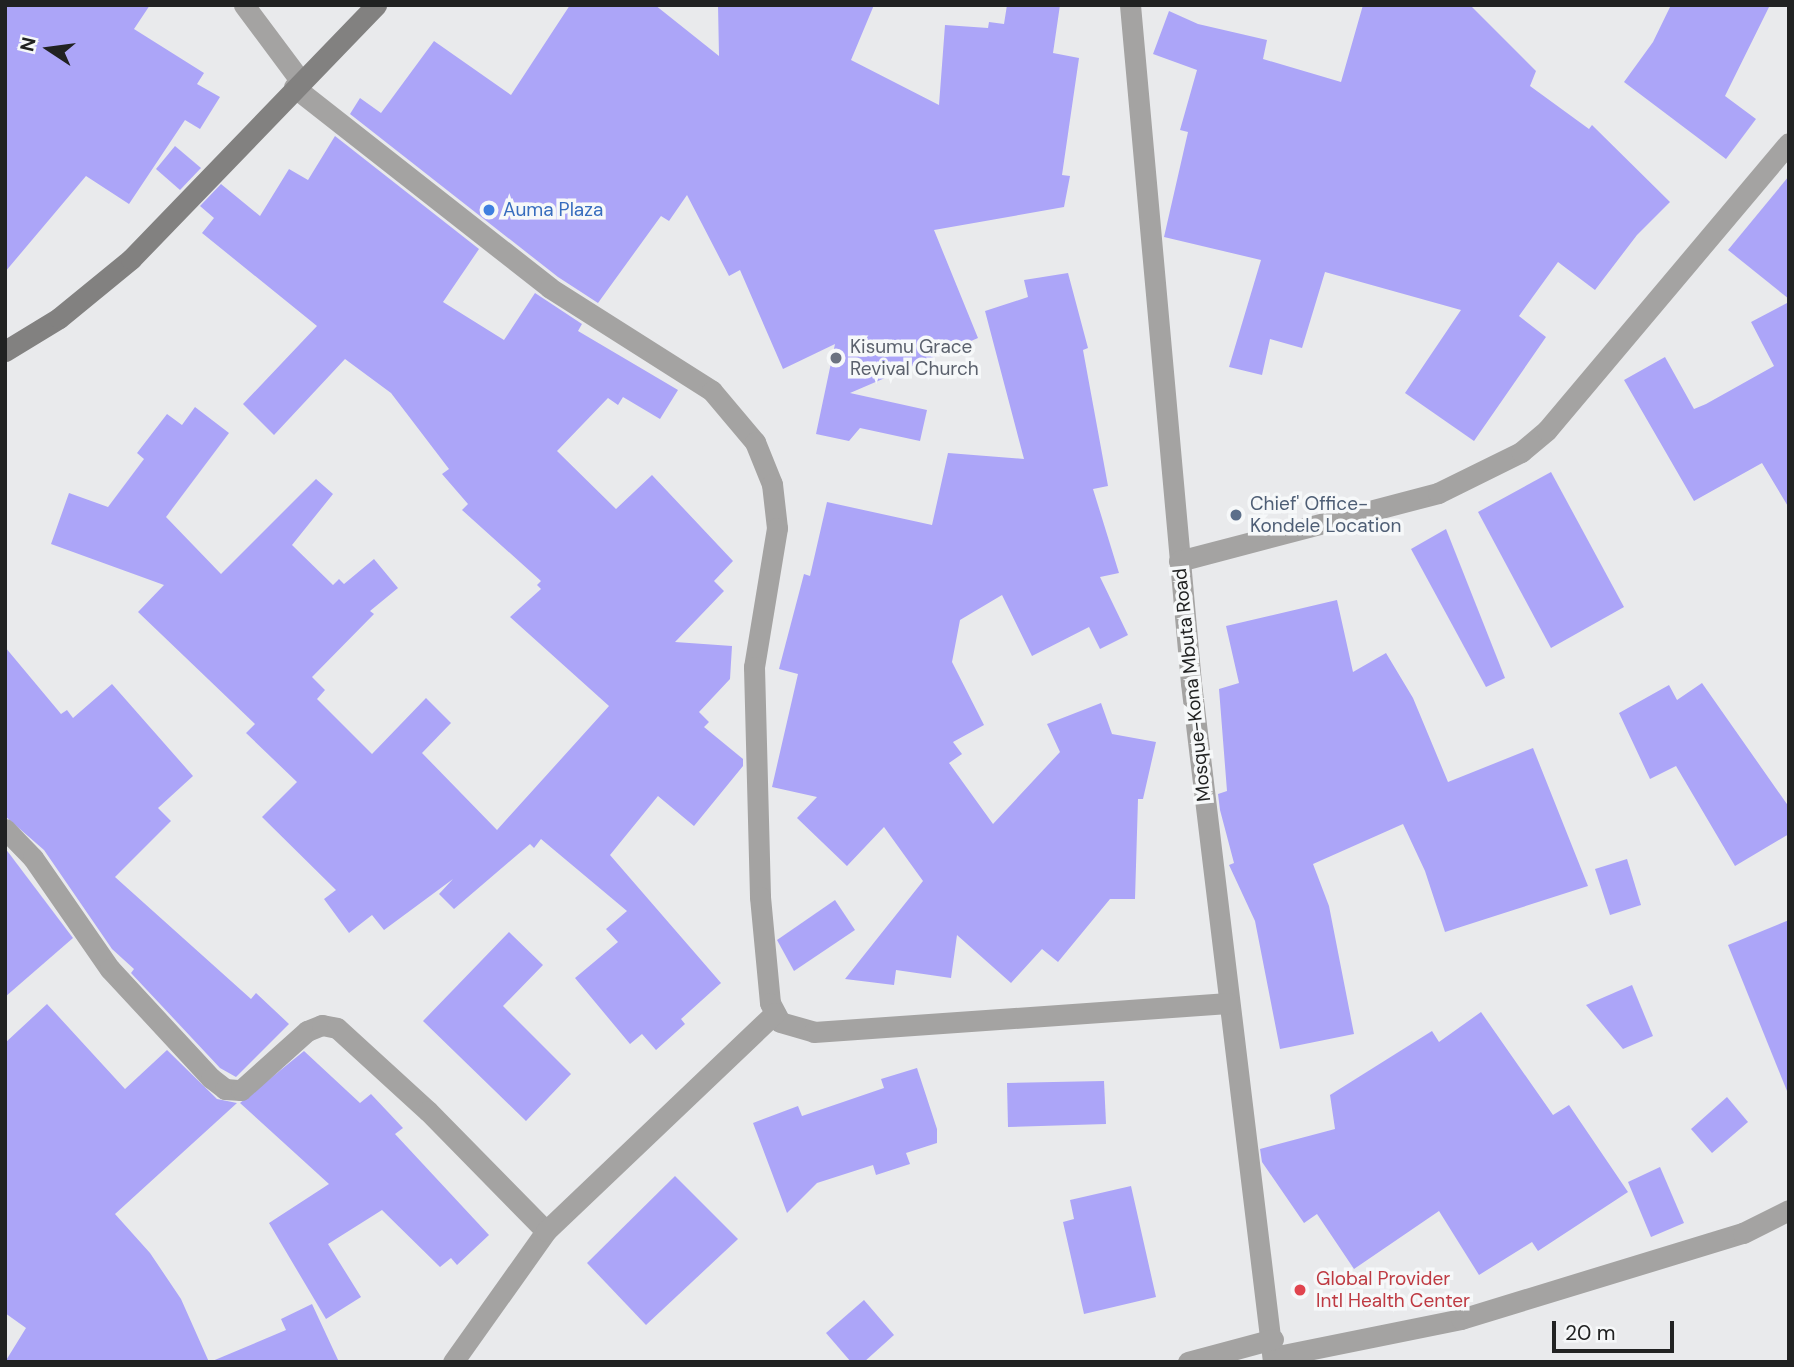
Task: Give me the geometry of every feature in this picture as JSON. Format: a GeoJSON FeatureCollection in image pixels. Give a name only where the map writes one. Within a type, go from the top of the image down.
{"type":"FeatureCollection","features":[{"type":"Feature","properties":{"kind":"street"},"geometry":{"type":"LineString","coordinates":[[244,5],[297,83],[550,288],[712,391],[755,442],[772,484],[777,528],[754,667],[760,897],[775,1013],[788,1026],[814,1032],[1228,1003]]}},
{"type":"Feature","properties":{"kind":"street"},"geometry":{"type":"LineString","coordinates":[[5,351],[59,318],[131,259],[297,83],[376,5]]}},
{"type":"Feature","properties":{"kind":"street","name":"Mosque-Kona Mbuta Road"},"geometry":{"type":"LineString","coordinates":[[1130,5],[1179,561],[1257,1253],[1273,1353]]}},
{"type":"Feature","properties":{"kind":"street"},"geometry":{"type":"LineString","coordinates":[[1179,561],[1438,493],[1521,452],[1547,430],[1789,143]]}},
{"type":"Feature","properties":{"kind":"street"},"geometry":{"type":"LineString","coordinates":[[5,829],[33,858],[110,970],[211,1078],[225,1089],[241,1090],[307,1031],[322,1025],[337,1028],[428,1111],[546,1231]]}},
{"type":"Feature","properties":{"kind":"street"},"geometry":{"type":"LineString","coordinates":[[453,1362],[546,1231],[775,1013]]}},
{"type":"Feature","properties":{"kind":"street"},"geometry":{"type":"LineString","coordinates":[[1188,1362],[1273,1353],[1461,1319],[1743,1233],[1789,1210]]}},
{"type":"Feature","properties":{"kind":"building"},"geometry":{"type":"Polygon","coordinates":[[[5,5],[150,5],[134,29],[204,73],[197,84],[220,97],[200,129],[185,120],[129,204],[86,176],[5,272],[5,5]]]}},
{"type":"Feature","properties":{"kind":"building"},"geometry":{"type":"Polygon","coordinates":[[[570,5],[655,5],[719,56],[718,5],[874,5],[851,60],[939,105],[945,25],[988,28],[989,22],[1004,24],[1007,5],[1060,5],[1053,53],[1079,58],[1062,175],[1070,176],[1064,207],[934,230],[978,338],[850,393],[927,410],[920,441],[860,428],[849,441],[816,434],[835,344],[783,369],[740,270],[729,276],[687,195],[669,221],[661,216],[598,303],[558,277],[350,114],[360,98],[381,113],[434,41],[511,95],[570,5]]]}},
{"type":"Feature","properties":{"kind":"building"},"geometry":{"type":"Polygon","coordinates":[[[1363,5],[1470,5],[1536,71],[1530,86],[1589,129],[1592,125],[1670,202],[1637,235],[1595,290],[1558,262],[1519,316],[1546,337],[1474,441],[1405,393],[1461,310],[1325,272],[1302,348],[1270,339],[1262,375],[1229,367],[1261,260],[1164,237],[1188,132],[1180,130],[1197,70],[1153,54],[1169,11],[1198,24],[1267,40],[1263,59],[1341,82],[1363,5]]]}},
{"type":"Feature","properties":{"kind":"building"},"geometry":{"type":"Polygon","coordinates":[[[1671,5],[1770,5],[1725,96],[1756,119],[1726,159],[1624,82],[1653,42],[1671,5]]]}},
{"type":"Feature","properties":{"kind":"building"},"geometry":{"type":"Polygon","coordinates":[[[335,136],[479,249],[443,302],[504,340],[535,293],[582,324],[578,331],[678,390],[660,419],[623,397],[618,405],[608,398],[557,451],[616,509],[652,475],[733,561],[714,581],[724,591],[675,642],[732,646],[730,679],[699,712],[709,722],[704,727],[743,759],[743,766],[694,826],[658,796],[610,855],[721,983],[681,1019],[685,1024],[656,1050],[642,1034],[630,1044],[575,978],[618,942],[606,929],[627,911],[541,839],[534,848],[530,844],[454,909],[439,894],[453,879],[384,930],[372,915],[349,933],[324,899],[336,890],[262,817],[297,782],[246,733],[255,724],[138,612],[164,585],[51,544],[69,493],[108,507],[144,459],[137,453],[167,414],[182,425],[195,407],[229,433],[166,517],[221,574],[316,479],[333,494],[292,545],[333,585],[339,579],[344,584],[374,559],[398,588],[370,611],[374,614],[312,677],[325,690],[317,699],[372,754],[426,698],[451,723],[422,753],[497,830],[609,706],[510,617],[541,589],[537,585],[541,581],[462,510],[468,504],[442,474],[449,469],[391,393],[345,359],[274,435],[243,404],[317,326],[202,233],[214,218],[200,206],[221,184],[260,216],[289,169],[308,180],[335,136]]]}},
{"type":"Feature","properties":{"kind":"building"},"geometry":{"type":"Polygon","coordinates":[[[175,146],[201,168],[180,190],[156,169],[175,146]]]}},
{"type":"Feature","properties":{"kind":"building"},"geometry":{"type":"Polygon","coordinates":[[[1789,176],[1789,299],[1728,250],[1789,176]]]}},
{"type":"Feature","properties":{"kind":"building"},"geometry":{"type":"Polygon","coordinates":[[[1068,273],[1088,348],[1083,350],[1108,486],[1093,489],[1119,573],[1100,577],[1128,635],[1100,649],[1089,627],[1032,656],[1002,595],[960,620],[952,662],[984,725],[953,742],[962,754],[949,763],[993,824],[1060,752],[1047,724],[1101,703],[1112,734],[1156,742],[1143,799],[1138,799],[1135,899],[1110,899],[1058,962],[1042,949],[1011,983],[957,935],[951,978],[896,970],[894,985],[845,979],[923,881],[884,827],[847,866],[797,818],[817,797],[772,787],[798,674],[779,669],[804,574],[810,576],[827,502],[932,525],[948,453],[1024,459],[985,311],[1028,297],[1024,280],[1068,273]]]}},
{"type":"Feature","properties":{"kind":"building"},"geometry":{"type":"Polygon","coordinates":[[[1789,302],[1789,508],[1762,463],[1694,501],[1624,380],[1665,357],[1694,409],[1706,404],[1774,366],[1751,322],[1789,302]]]}},
{"type":"Feature","properties":{"kind":"building"},"geometry":{"type":"Polygon","coordinates":[[[1551,472],[1624,607],[1551,648],[1478,512],[1551,472]]]}},
{"type":"Feature","properties":{"kind":"building"},"geometry":{"type":"Polygon","coordinates":[[[1446,529],[1505,678],[1486,687],[1411,549],[1446,529]]]}},
{"type":"Feature","properties":{"kind":"building"},"geometry":{"type":"Polygon","coordinates":[[[1337,600],[1353,672],[1386,653],[1413,698],[1448,782],[1533,748],[1588,886],[1445,932],[1425,871],[1403,824],[1313,864],[1329,906],[1354,1034],[1280,1049],[1255,921],[1229,865],[1234,863],[1220,810],[1218,794],[1227,791],[1219,689],[1239,683],[1226,626],[1337,600]]]}},
{"type":"Feature","properties":{"kind":"building"},"geometry":{"type":"Polygon","coordinates":[[[5,647],[61,714],[67,710],[73,718],[112,684],[193,776],[158,808],[171,821],[115,877],[251,999],[256,993],[289,1024],[236,1077],[220,1068],[131,973],[134,969],[112,949],[44,850],[5,816],[5,647]]]}},
{"type":"Feature","properties":{"kind":"building"},"geometry":{"type":"Polygon","coordinates":[[[1702,683],[1789,807],[1789,834],[1735,866],[1676,766],[1650,779],[1619,713],[1669,685],[1677,700],[1702,683]]]}},
{"type":"Feature","properties":{"kind":"building"},"geometry":{"type":"Polygon","coordinates":[[[5,848],[73,938],[5,997],[5,848]]]}},
{"type":"Feature","properties":{"kind":"building"},"geometry":{"type":"Polygon","coordinates":[[[1627,859],[1641,905],[1610,915],[1595,869],[1627,859]]]}},
{"type":"Feature","properties":{"kind":"building"},"geometry":{"type":"Polygon","coordinates":[[[835,900],[855,930],[794,971],[777,940],[835,900]]]}},
{"type":"Feature","properties":{"kind":"building"},"geometry":{"type":"Polygon","coordinates":[[[1789,920],[1789,1091],[1787,1091],[1728,945],[1789,920]]]}},
{"type":"Feature","properties":{"kind":"building"},"geometry":{"type":"Polygon","coordinates":[[[509,932],[543,965],[503,1006],[571,1074],[526,1121],[423,1021],[509,932]]]}},
{"type":"Feature","properties":{"kind":"building"},"geometry":{"type":"Polygon","coordinates":[[[1632,985],[1653,1036],[1623,1049],[1586,1005],[1632,985]]]}},
{"type":"Feature","properties":{"kind":"building"},"geometry":{"type":"Polygon","coordinates":[[[47,1004],[125,1089],[167,1050],[217,1099],[237,1103],[115,1214],[150,1253],[181,1299],[209,1362],[5,1362],[26,1328],[5,1313],[5,1043],[47,1004]]]}},
{"type":"Feature","properties":{"kind":"building"},"geometry":{"type":"Polygon","coordinates":[[[1481,1012],[1553,1115],[1569,1105],[1628,1192],[1538,1251],[1532,1242],[1479,1275],[1439,1211],[1354,1269],[1317,1214],[1304,1223],[1262,1162],[1260,1149],[1335,1129],[1330,1095],[1432,1031],[1439,1042],[1481,1012]]]}},
{"type":"Feature","properties":{"kind":"building"},"geometry":{"type":"Polygon","coordinates":[[[304,1051],[360,1103],[371,1094],[403,1128],[395,1134],[489,1235],[457,1265],[451,1258],[440,1267],[382,1210],[328,1244],[361,1297],[326,1319],[269,1223],[329,1184],[240,1103],[304,1051]]]}},
{"type":"Feature","properties":{"kind":"building"},"geometry":{"type":"Polygon","coordinates":[[[917,1068],[937,1129],[937,1143],[906,1153],[910,1164],[876,1175],[873,1165],[817,1183],[787,1213],[753,1123],[798,1106],[802,1116],[884,1088],[881,1079],[917,1068]]]}},
{"type":"Feature","properties":{"kind":"building"},"geometry":{"type":"Polygon","coordinates":[[[1104,1081],[1106,1124],[1008,1127],[1007,1083],[1104,1081]]]}},
{"type":"Feature","properties":{"kind":"building"},"geometry":{"type":"Polygon","coordinates":[[[1727,1097],[1748,1122],[1712,1153],[1691,1129],[1727,1097]]]}},
{"type":"Feature","properties":{"kind":"building"},"geometry":{"type":"Polygon","coordinates":[[[1660,1167],[1684,1223],[1651,1237],[1628,1182],[1660,1167]]]}},
{"type":"Feature","properties":{"kind":"building"},"geometry":{"type":"Polygon","coordinates":[[[675,1176],[738,1239],[646,1325],[587,1263],[675,1176]]]}},
{"type":"Feature","properties":{"kind":"building"},"geometry":{"type":"Polygon","coordinates":[[[1131,1186],[1156,1297],[1084,1314],[1063,1222],[1074,1219],[1070,1200],[1131,1186]]]}},
{"type":"Feature","properties":{"kind":"building"},"geometry":{"type":"Polygon","coordinates":[[[864,1300],[894,1335],[864,1362],[851,1362],[826,1333],[864,1300]]]}},
{"type":"Feature","properties":{"kind":"building"},"geometry":{"type":"Polygon","coordinates":[[[312,1304],[339,1362],[210,1362],[286,1330],[281,1319],[312,1304]]]}},
{"type":"Feature","properties":{"kind":"place","name":"Auma Plaza"},"geometry":{"type":"Point","coordinates":[489,210]}},
{"type":"Feature","properties":{"kind":"place","name":"Kisumu Grace Revival Church"},"geometry":{"type":"Point","coordinates":[836,358]}},
{"type":"Feature","properties":{"kind":"place","name":"Chief' Office- Kondele Location"},"geometry":{"type":"Point","coordinates":[1236,515]}},
{"type":"Feature","properties":{"kind":"place","name":"Global Provider Intl Health Center"},"geometry":{"type":"Point","coordinates":[1300,1290]}}]}
